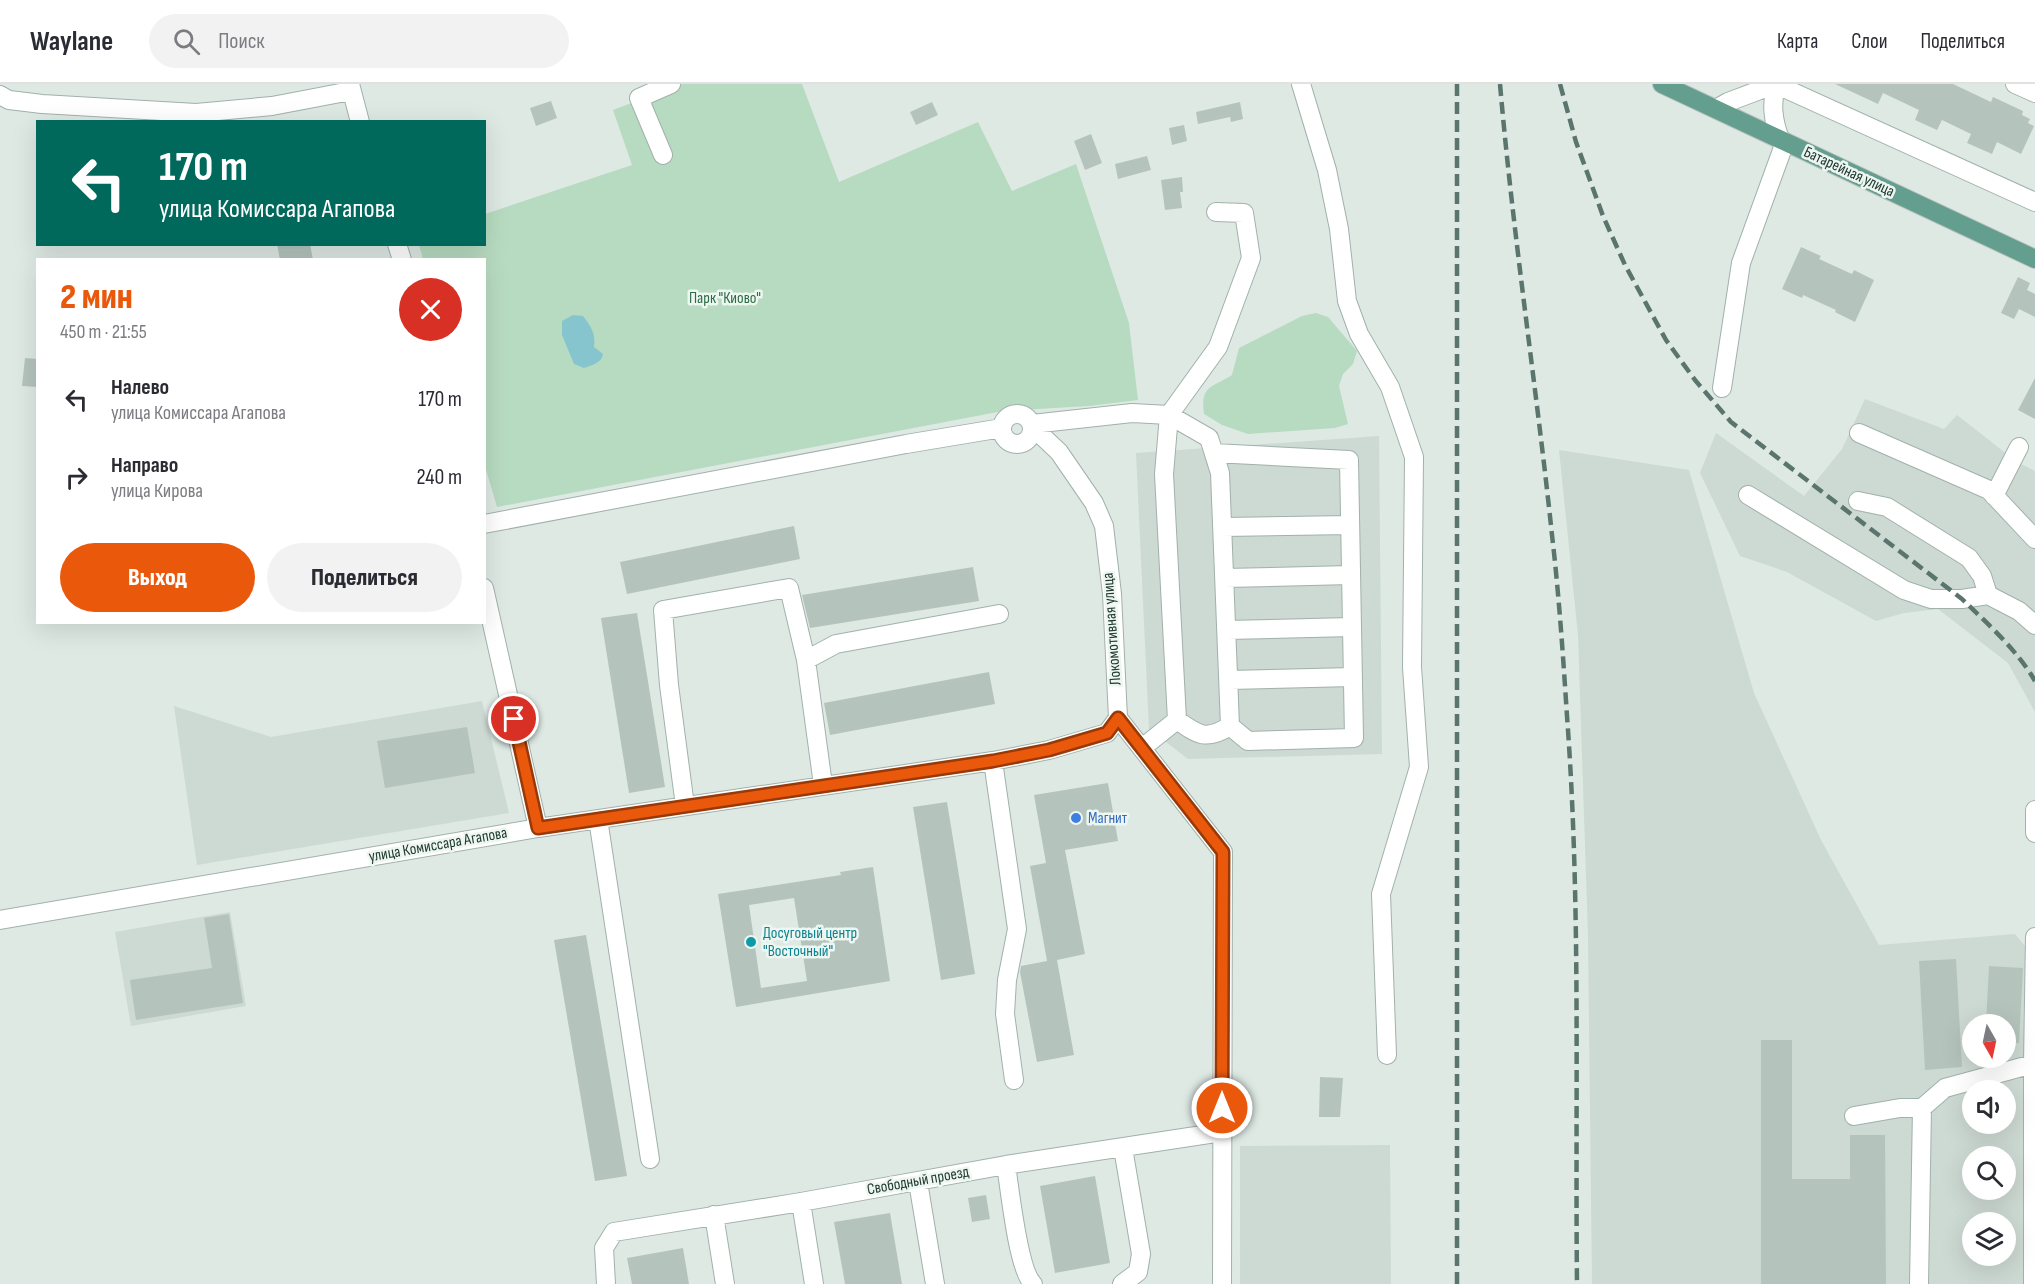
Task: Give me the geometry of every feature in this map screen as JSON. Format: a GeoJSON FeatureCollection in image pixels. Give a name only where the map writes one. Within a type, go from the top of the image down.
{"type":"FeatureCollection","features":[{"type":"Feature","properties":{"kind":"main road","name":"Батарейная улица"},"geometry":{"type":"LineString","coordinates":[[1662,84],[2035,259]]}},
{"type":"Feature","properties":{"kind":"street"},"geometry":{"type":"LineString","coordinates":[[663,155],[639,98],[671,84]]}},
{"type":"Feature","properties":{"kind":"street"},"geometry":{"type":"LineString","coordinates":[[1301,84],[1327,170],[1339,229],[1347,301],[1359,334],[1390,387],[1414,457],[1412,667],[1419,767],[1381,894],[1387,1055]]}},
{"type":"Feature","properties":{"kind":"street"},"geometry":{"type":"LineString","coordinates":[[1722,388],[1741,263],[1783,141],[1772,112],[1772,98],[1776,84]]}},
{"type":"Feature","properties":{"kind":"street"},"geometry":{"type":"LineString","coordinates":[[1716,109],[1728,102],[1776,84],[2033,196]]}},
{"type":"Feature","properties":{"kind":"street"},"geometry":{"type":"LineString","coordinates":[[2015,84],[2035,93]]}},
{"type":"Feature","properties":{"kind":"street"},"geometry":{"type":"LineString","coordinates":[[5,98],[42,104],[196,113],[272,106],[350,88],[359,120]]}},
{"type":"Feature","properties":{"kind":"street"},"geometry":{"type":"LineString","coordinates":[[1177,720],[1164,474],[1169,416],[1218,346],[1251,258],[1244,213],[1216,212]]}},
{"type":"Feature","properties":{"kind":"street"},"geometry":{"type":"LineString","coordinates":[[1032,429],[1132,413],[1169,416],[1209,438],[1214,453],[1221,473],[1230,726],[1248,741],[1354,738],[1349,460],[1214,453]]}},
{"type":"Feature","properties":{"kind":"street","name":"Локомотивная улица"},"geometry":{"type":"LineString","coordinates":[[486,524],[1002,428],[1007,418],[1012,415],[1024,416],[1032,429],[1059,452],[1094,503],[1104,526],[1112,594],[1118,718]]}},
{"type":"Feature","properties":{"kind":"street"},"geometry":{"type":"LineString","coordinates":[[1859,433],[1989,490],[2035,539]]}},
{"type":"Feature","properties":{"kind":"street"},"geometry":{"type":"LineString","coordinates":[[1994,496],[2019,447]]}},
{"type":"Feature","properties":{"kind":"street"},"geometry":{"type":"LineString","coordinates":[[1748,495],[1904,590],[1931,599],[1962,599],[1988,595],[2019,611],[2035,625]]}},
{"type":"Feature","properties":{"kind":"street"},"geometry":{"type":"LineString","coordinates":[[1858,501],[1887,507],[1969,558],[1982,576],[1988,595]]}},
{"type":"Feature","properties":{"kind":"street"},"geometry":{"type":"LineString","coordinates":[[1223,526],[1350,525]]}},
{"type":"Feature","properties":{"kind":"street"},"geometry":{"type":"LineString","coordinates":[[1225,578],[1351,575]]}},
{"type":"Feature","properties":{"kind":"street"},"geometry":{"type":"LineString","coordinates":[[684,806],[669,686],[663,610],[789,588],[806,660],[823,785]]}},
{"type":"Feature","properties":{"kind":"street"},"geometry":{"type":"LineString","coordinates":[[486,597],[538,828]]}},
{"type":"Feature","properties":{"kind":"street"},"geometry":{"type":"LineString","coordinates":[[806,660],[836,644],[999,614]]}},
{"type":"Feature","properties":{"kind":"street"},"geometry":{"type":"LineString","coordinates":[[1227,630],[1352,627]]}},
{"type":"Feature","properties":{"kind":"street"},"geometry":{"type":"LineString","coordinates":[[1229,680],[1353,677]]}},
{"type":"Feature","properties":{"kind":"street"},"geometry":{"type":"LineString","coordinates":[[1118,718],[1223,852],[1222,1284]]}},
{"type":"Feature","properties":{"kind":"street","name":"улица Комиссара Агапова"},"geometry":{"type":"LineString","coordinates":[[0,920],[538,828],[993,761],[1049,750],[1107,733],[1118,718]]}},
{"type":"Feature","properties":{"kind":"street"},"geometry":{"type":"LineString","coordinates":[[1177,720],[1197,734],[1219,733],[1230,726]]}},
{"type":"Feature","properties":{"kind":"street"},"geometry":{"type":"LineString","coordinates":[[1142,748],[1177,720]]}},
{"type":"Feature","properties":{"kind":"street"},"geometry":{"type":"LineString","coordinates":[[993,761],[1017,929],[1007,981],[1005,1014],[1014,1080]]}},
{"type":"Feature","properties":{"kind":"street"},"geometry":{"type":"LineString","coordinates":[[2035,810],[2035,833]]}},
{"type":"Feature","properties":{"kind":"street"},"geometry":{"type":"LineString","coordinates":[[598,819],[650,1159]]}},
{"type":"Feature","properties":{"kind":"street"},"geometry":{"type":"LineString","coordinates":[[2033,1284],[2032,1064],[2035,937]]}},
{"type":"Feature","properties":{"kind":"street"},"geometry":{"type":"LineString","coordinates":[[1854,1116],[1900,1108],[1922,1108],[1945,1088],[2032,1064]]}},
{"type":"Feature","properties":{"kind":"street"},"geometry":{"type":"LineString","coordinates":[[1919,1284],[1922,1108]]}},
{"type":"Feature","properties":{"kind":"street","name":"Свободный проезд"},"geometry":{"type":"LineString","coordinates":[[606,1284],[604,1248],[614,1232],[801,1202],[1006,1165],[1222,1132]]}},
{"type":"Feature","properties":{"kind":"street"},"geometry":{"type":"LineString","coordinates":[[1122,1284],[1138,1272],[1141,1254],[1123,1148]]}},
{"type":"Feature","properties":{"kind":"street"},"geometry":{"type":"LineString","coordinates":[[1006,1165],[1021,1256],[1028,1279],[1034,1284]]}},
{"type":"Feature","properties":{"kind":"street"},"geometry":{"type":"LineString","coordinates":[[918,1182],[936,1284]]}},
{"type":"Feature","properties":{"kind":"street"},"geometry":{"type":"LineString","coordinates":[[801,1202],[814,1284]]}},
{"type":"Feature","properties":{"kind":"street"},"geometry":{"type":"LineString","coordinates":[[714,1215],[725,1284]]}},
{"type":"Feature","properties":{"kind":"shaded area"},"geometry":{"type":"Polygon","coordinates":[[[1865,399],[1944,429],[1957,415],[2017,462],[2035,471],[2035,712],[2008,663],[1938,609],[1904,613],[1876,621],[1787,572],[1740,556],[1700,473],[1716,433],[1804,496],[1842,449],[1865,399]]]}},
{"type":"Feature","properties":{"kind":"shaded area"},"geometry":{"type":"Polygon","coordinates":[[[1379,436],[1382,754],[1188,759],[1149,729],[1136,453],[1379,436]]]}},
{"type":"Feature","properties":{"kind":"shaded area"},"geometry":{"type":"Polygon","coordinates":[[[1559,450],[1689,470],[1754,693],[1821,840],[1879,945],[2015,934],[2035,958],[2035,1284],[1592,1284],[1588,936],[1578,635],[1559,450]]]}},
{"type":"Feature","properties":{"kind":"shaded area"},"geometry":{"type":"Polygon","coordinates":[[[482,701],[509,813],[197,865],[174,706],[271,737],[482,701]]]}},
{"type":"Feature","properties":{"kind":"shaded area"},"geometry":{"type":"Polygon","coordinates":[[[230,912],[246,1006],[131,1026],[115,932],[230,912]]]}},
{"type":"Feature","properties":{"kind":"shaded area"},"geometry":{"type":"Polygon","coordinates":[[[1390,1145],[1391,1284],[1240,1284],[1240,1146],[1390,1145]]]}},
{"type":"Feature","properties":{"kind":"green space","name":"Парк \"Киово\""},"geometry":{"type":"Polygon","coordinates":[[[682,84],[802,84],[839,182],[978,122],[1012,191],[1076,164],[1129,323],[1138,400],[1089,406],[1003,411],[497,507],[486,469],[486,258],[423,258],[419,246],[486,246],[486,214],[632,165],[613,110],[682,84]]]}},
{"type":"Feature","properties":{"kind":"green space"},"geometry":{"type":"Polygon","coordinates":[[[1316,313],[1328,317],[1357,351],[1353,364],[1343,374],[1339,386],[1348,424],[1335,428],[1248,434],[1222,425],[1204,414],[1203,405],[1206,392],[1213,385],[1232,375],[1239,348],[1302,316],[1316,313]]]}},
{"type":"Feature","properties":{"kind":"water"},"geometry":{"type":"Polygon","coordinates":[[[573,315],[583,316],[594,334],[594,347],[603,354],[599,362],[584,368],[574,364],[562,335],[562,321],[573,315]]]}},
{"type":"Feature","properties":{"kind":"building"},"geometry":{"type":"Polygon","coordinates":[[[1835,84],[1953,84],[1991,102],[1993,97],[2023,111],[2022,115],[2030,119],[2028,123],[2034,126],[2021,154],[1997,142],[1992,154],[1967,143],[1971,134],[1942,120],[1937,130],[1915,120],[1919,110],[1883,93],[1878,104],[1835,84]]]}},
{"type":"Feature","properties":{"kind":"building"},"geometry":{"type":"Polygon","coordinates":[[[551,101],[557,118],[536,126],[530,108],[551,101]]]}},
{"type":"Feature","properties":{"kind":"building"},"geometry":{"type":"Polygon","coordinates":[[[932,102],[938,115],[916,125],[910,112],[932,102]]]}},
{"type":"Feature","properties":{"kind":"building"},"geometry":{"type":"Polygon","coordinates":[[[1240,102],[1243,119],[1231,122],[1230,117],[1198,124],[1196,112],[1240,102]]]}},
{"type":"Feature","properties":{"kind":"building"},"geometry":{"type":"Polygon","coordinates":[[[1184,125],[1187,141],[1172,145],[1169,128],[1184,125]]]}},
{"type":"Feature","properties":{"kind":"building"},"geometry":{"type":"Polygon","coordinates":[[[1091,134],[1102,163],[1085,170],[1074,141],[1091,134]]]}},
{"type":"Feature","properties":{"kind":"building"},"geometry":{"type":"Polygon","coordinates":[[[1147,156],[1151,170],[1118,179],[1115,164],[1147,156]]]}},
{"type":"Feature","properties":{"kind":"building"},"geometry":{"type":"Polygon","coordinates":[[[1182,177],[1183,192],[1180,192],[1182,208],[1165,210],[1161,180],[1182,177]]]}},
{"type":"Feature","properties":{"kind":"building"},"geometry":{"type":"Polygon","coordinates":[[[277,246],[310,246],[313,258],[280,258],[277,246]]]}},
{"type":"Feature","properties":{"kind":"building"},"geometry":{"type":"Polygon","coordinates":[[[1801,247],[1821,256],[1819,259],[1852,274],[1854,270],[1874,280],[1855,322],[1835,312],[1836,310],[1803,295],[1802,298],[1782,289],[1801,247]]]}},
{"type":"Feature","properties":{"kind":"building"},"geometry":{"type":"Polygon","coordinates":[[[2018,277],[2030,283],[2027,290],[2035,294],[2035,317],[2019,309],[2014,319],[2001,313],[2018,277]]]}},
{"type":"Feature","properties":{"kind":"building"},"geometry":{"type":"Polygon","coordinates":[[[25,358],[36,359],[36,387],[22,386],[25,358]]]}},
{"type":"Feature","properties":{"kind":"building"},"geometry":{"type":"Polygon","coordinates":[[[2035,378],[2035,419],[2018,410],[2035,378]]]}},
{"type":"Feature","properties":{"kind":"building"},"geometry":{"type":"Polygon","coordinates":[[[794,526],[800,559],[627,594],[620,562],[794,526]]]}},
{"type":"Feature","properties":{"kind":"building"},"geometry":{"type":"Polygon","coordinates":[[[973,567],[979,601],[810,628],[802,595],[973,567]]]}},
{"type":"Feature","properties":{"kind":"building"},"geometry":{"type":"Polygon","coordinates":[[[637,613],[665,787],[629,793],[601,618],[637,613]]]}},
{"type":"Feature","properties":{"kind":"building"},"geometry":{"type":"Polygon","coordinates":[[[989,672],[995,704],[830,735],[824,703],[989,672]]]}},
{"type":"Feature","properties":{"kind":"building"},"geometry":{"type":"Polygon","coordinates":[[[467,727],[475,773],[385,788],[377,741],[467,727]]]}},
{"type":"Feature","properties":{"kind":"building"},"geometry":{"type":"Polygon","coordinates":[[[1108,783],[1118,841],[1065,850],[1085,954],[1057,960],[1074,1055],[1037,1062],[1020,972],[1021,966],[1047,961],[1030,866],[1046,863],[1034,795],[1108,783]]]}},
{"type":"Feature","properties":{"kind":"building"},"geometry":{"type":"Polygon","coordinates":[[[947,802],[975,974],[941,980],[913,807],[947,802]]]}},
{"type":"Feature","properties":{"kind":"building"},"geometry":{"type":"Polygon","coordinates":[[[873,867],[890,981],[736,1007],[718,894],[841,875],[840,872],[873,867]],[[794,898],[749,905],[761,988],[807,981],[794,898]]]}},
{"type":"Feature","properties":{"kind":"building"},"geometry":{"type":"Polygon","coordinates":[[[229,914],[243,1003],[136,1020],[130,980],[212,968],[204,918],[229,914]]]}},
{"type":"Feature","properties":{"kind":"building"},"geometry":{"type":"Polygon","coordinates":[[[586,935],[627,1176],[595,1181],[554,940],[586,935]]]}},
{"type":"Feature","properties":{"kind":"building"},"geometry":{"type":"Polygon","coordinates":[[[1956,959],[1962,1067],[1925,1070],[1919,961],[1956,959]]]}},
{"type":"Feature","properties":{"kind":"building"},"geometry":{"type":"Polygon","coordinates":[[[1989,966],[2023,968],[2019,1043],[2016,1043],[2016,1014],[1987,1014],[1989,966]]]}},
{"type":"Feature","properties":{"kind":"building"},"geometry":{"type":"Polygon","coordinates":[[[1761,1040],[1792,1040],[1792,1179],[1850,1179],[1850,1135],[1885,1135],[1886,1284],[1761,1284],[1761,1040]]]}},
{"type":"Feature","properties":{"kind":"building"},"geometry":{"type":"Polygon","coordinates":[[[1320,1077],[1343,1078],[1340,1117],[1319,1117],[1320,1077]]]}},
{"type":"Feature","properties":{"kind":"building"},"geometry":{"type":"Polygon","coordinates":[[[1095,1176],[1110,1263],[1055,1273],[1040,1186],[1095,1176]]]}},
{"type":"Feature","properties":{"kind":"building"},"geometry":{"type":"Polygon","coordinates":[[[986,1195],[990,1219],[972,1222],[968,1198],[986,1195]]]}},
{"type":"Feature","properties":{"kind":"building"},"geometry":{"type":"Polygon","coordinates":[[[890,1213],[902,1284],[845,1284],[834,1222],[890,1213]]]}},
{"type":"Feature","properties":{"kind":"building"},"geometry":{"type":"Polygon","coordinates":[[[683,1248],[689,1284],[632,1284],[627,1258],[683,1248]]]}},
{"type":"Feature","properties":{"kind":"railway"},"geometry":{"type":"LineString","coordinates":[[1457,84],[1457,1284]]}},
{"type":"Feature","properties":{"kind":"railway"},"geometry":{"type":"LineString","coordinates":[[1500,84],[1511,197],[1546,478],[1561,625],[1567,716],[1576,929],[1577,1284]]}},
{"type":"Feature","properties":{"kind":"railway"},"geometry":{"type":"LineString","coordinates":[[1560,84],[1576,142],[1603,216],[1625,265],[1666,340],[1695,380],[1731,422],[1962,599],[2011,648],[2035,681]]}},
{"type":"Feature","properties":{"kind":"place","name":"Магнит"},"geometry":{"type":"Point","coordinates":[1076,818]}},
{"type":"Feature","properties":{"kind":"place","name":"Досуговый центр \"Восточный\""},"geometry":{"type":"Point","coordinates":[751,942]}},
{"type":"Feature","properties":{"kind":"route"},"geometry":{"type":"LineString","coordinates":[[514,719],[538,828],[993,761],[1049,750],[1107,733],[1118,718],[1223,852],[1222,1108]]}}]}
